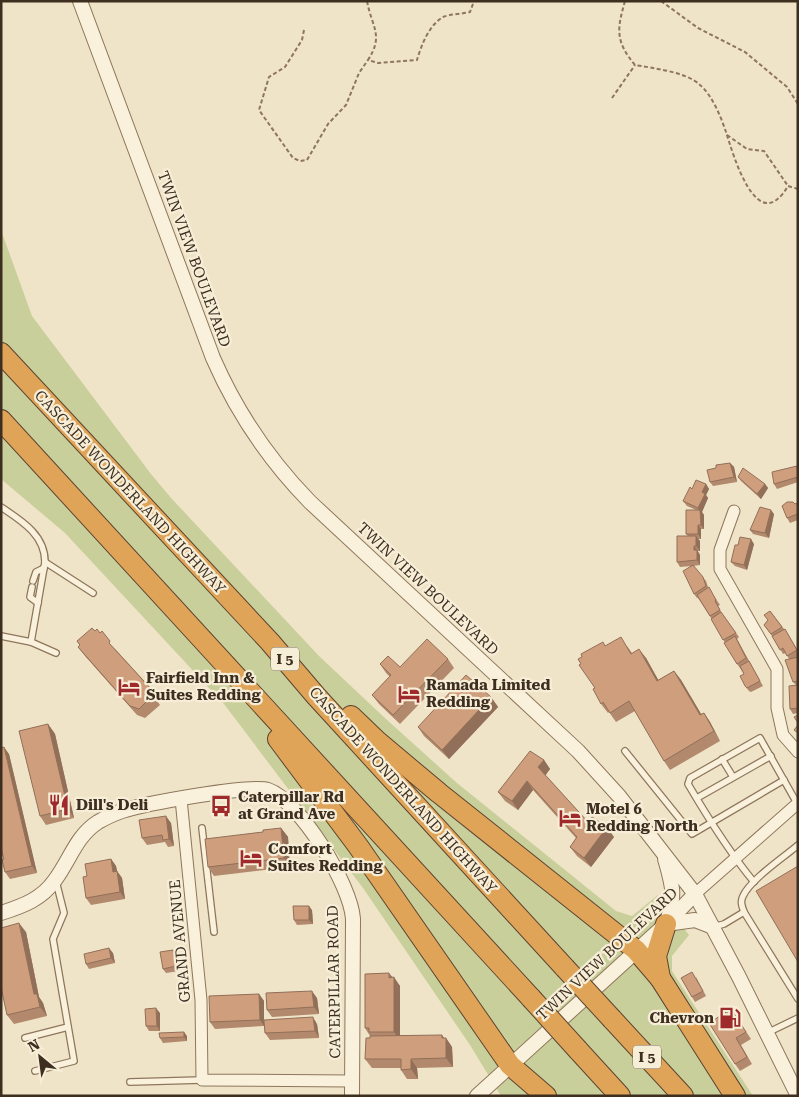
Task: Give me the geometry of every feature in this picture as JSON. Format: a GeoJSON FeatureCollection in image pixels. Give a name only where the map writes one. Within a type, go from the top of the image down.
{"type":"FeatureCollection","features":[{"type":"Feature","properties":{"kind":"highway","name":"CASCADE WONDERLAND HIGHWAY"},"geometry":{"type":"LineString","coordinates":[[1,352],[270,642],[316,696],[683,1096]]}},
{"type":"Feature","properties":{"kind":"highway"},"geometry":{"type":"LineString","coordinates":[[1,420],[620,1096]]}},
{"type":"Feature","properties":{"kind":"highway"},"geometry":{"type":"LineString","coordinates":[[270,642],[303,667],[377,741],[425,782],[636,950],[660,978],[735,1096]]}},
{"type":"Feature","properties":{"kind":"highway"},"geometry":{"type":"LineString","coordinates":[[225,664],[241,691],[358,846],[510,1065],[546,1096]]}},
{"type":"Feature","properties":{"kind":"highway"},"geometry":{"type":"LineString","coordinates":[[660,978],[656,956],[666,924]]}},
{"type":"Feature","properties":{"kind":"street","name":"TWIN VIEW BOULEVARD"},"geometry":{"type":"LineString","coordinates":[[80,1],[228,393],[259,442],[284,474],[330,522],[578,751],[619,796],[695,894],[666,924],[477,1096]]}},
{"type":"Feature","properties":{"kind":"street"},"geometry":{"type":"LineString","coordinates":[[734,511],[720,550],[720,569],[777,669],[777,708],[783,735],[798,752]]}},
{"type":"Feature","properties":{"kind":"street","name":"CATERPILLAR ROAD"},"geometry":{"type":"LineString","coordinates":[[1,913],[32,901],[56,879],[78,840],[95,824],[122,811],[249,788],[260,788],[277,794],[295,811],[340,874],[350,898],[353,919],[352,1096]]}},
{"type":"Feature","properties":{"kind":"street","name":"GRAND AVENUE"},"geometry":{"type":"LineString","coordinates":[[180,799],[201,1000],[202,1080]]}},
{"type":"Feature","properties":{"kind":"street"},"geometry":{"type":"LineString","coordinates":[[798,804],[695,894],[798,1096]]}},
{"type":"Feature","properties":{"kind":"street"},"geometry":{"type":"LineString","coordinates":[[662,849],[674,890],[673,904],[666,924],[694,920],[713,927]]}},
{"type":"Feature","properties":{"kind":"street"},"geometry":{"type":"LineString","coordinates":[[202,1080],[351,1081]]}},
{"type":"Feature","properties":{"kind":"lane"},"geometry":{"type":"LineString","coordinates":[[1,507],[37,534],[45,548],[44,565],[31,642]]}},
{"type":"Feature","properties":{"kind":"lane"},"geometry":{"type":"LineString","coordinates":[[38,603],[30,597],[32,584],[36,572],[44,565]]}},
{"type":"Feature","properties":{"kind":"lane"},"geometry":{"type":"LineString","coordinates":[[44,565],[93,592]]}},
{"type":"Feature","properties":{"kind":"lane"},"geometry":{"type":"LineString","coordinates":[[1,636],[31,642],[56,653]]}},
{"type":"Feature","properties":{"kind":"lane"},"geometry":{"type":"LineString","coordinates":[[754,882],[735,859],[696,798],[688,784],[690,778],[757,738],[762,741],[798,804]]}},
{"type":"Feature","properties":{"kind":"lane"},"geometry":{"type":"LineString","coordinates":[[626,751],[692,834],[784,780]]}},
{"type":"Feature","properties":{"kind":"lane"},"geometry":{"type":"LineString","coordinates":[[696,798],[771,756]]}},
{"type":"Feature","properties":{"kind":"lane"},"geometry":{"type":"LineString","coordinates":[[722,758],[733,777]]}},
{"type":"Feature","properties":{"kind":"lane"},"geometry":{"type":"LineString","coordinates":[[202,828],[214,932]]}},
{"type":"Feature","properties":{"kind":"lane"},"geometry":{"type":"LineString","coordinates":[[798,845],[754,882],[743,896],[741,904],[744,912],[798,999]]}},
{"type":"Feature","properties":{"kind":"lane"},"geometry":{"type":"LineString","coordinates":[[35,1071],[74,1061],[53,939],[64,912],[56,879]]}},
{"type":"Feature","properties":{"kind":"lane"},"geometry":{"type":"LineString","coordinates":[[713,927],[724,924],[744,912]]}},
{"type":"Feature","properties":{"kind":"lane"},"geometry":{"type":"LineString","coordinates":[[767,1033],[798,1018]]}},
{"type":"Feature","properties":{"kind":"lane"},"geometry":{"type":"LineString","coordinates":[[25,1038],[68,1026]]}},
{"type":"Feature","properties":{"kind":"lane"},"geometry":{"type":"LineString","coordinates":[[130,1082],[202,1080]]}},
{"type":"Feature","properties":{"kind":"path"},"geometry":{"type":"LineString","coordinates":[[304,30],[302,40],[285,67],[269,77],[259,110],[293,158],[300,161],[307,160],[328,124],[346,105],[359,73],[378,40],[371,21],[367,1]]}},
{"type":"Feature","properties":{"kind":"path"},"geometry":{"type":"LineString","coordinates":[[368,60],[378,63],[417,60],[420,47],[436,23],[444,16],[470,12],[474,1]]}},
{"type":"Feature","properties":{"kind":"path"},"geometry":{"type":"LineString","coordinates":[[624,1],[618,33],[620,44],[635,64],[672,72],[700,85],[710,98],[727,135],[742,178],[757,198],[770,203],[776,201],[788,186]]}},
{"type":"Feature","properties":{"kind":"path"},"geometry":{"type":"LineString","coordinates":[[661,1],[698,28],[745,52],[787,87],[798,104]]}},
{"type":"Feature","properties":{"kind":"path"},"geometry":{"type":"LineString","coordinates":[[612,98],[619,84],[635,64]]}},
{"type":"Feature","properties":{"kind":"path"},"geometry":{"type":"LineString","coordinates":[[727,135],[747,148],[764,151],[788,186],[798,189]]}},
{"type":"Feature","properties":{"kind":"green space"},"geometry":{"type":"Polygon","coordinates":[[[1,230],[32,316],[172,499],[319,656],[457,783],[616,911],[632,916],[658,895],[689,935],[672,956],[672,971],[753,1096],[501,1096],[470,1045],[363,888],[224,704],[65,533],[1,479],[1,230]]]}},
{"type":"Feature","properties":{"kind":"building"},"geometry":{"type":"Polygon","coordinates":[[[730,463],[734,477],[710,482],[707,470],[716,468],[716,465],[730,463]]]}},
{"type":"Feature","properties":{"kind":"building"},"geometry":{"type":"Polygon","coordinates":[[[797,466],[798,477],[774,484],[772,472],[797,466]]]}},
{"type":"Feature","properties":{"kind":"building"},"geometry":{"type":"Polygon","coordinates":[[[743,468],[765,484],[757,494],[738,477],[743,468]]]}},
{"type":"Feature","properties":{"kind":"building"},"geometry":{"type":"Polygon","coordinates":[[[696,480],[706,484],[702,492],[705,494],[698,508],[683,501],[696,480]]]}},
{"type":"Feature","properties":{"kind":"building"},"geometry":{"type":"Polygon","coordinates":[[[787,502],[798,503],[798,514],[787,518],[782,506],[787,502]]]}},
{"type":"Feature","properties":{"kind":"building"},"geometry":{"type":"Polygon","coordinates":[[[760,507],[771,510],[765,533],[750,530],[760,507]]]}},
{"type":"Feature","properties":{"kind":"building"},"geometry":{"type":"Polygon","coordinates":[[[686,510],[700,510],[701,525],[698,525],[698,534],[686,534],[686,510]]]}},
{"type":"Feature","properties":{"kind":"building"},"geometry":{"type":"Polygon","coordinates":[[[677,536],[696,536],[694,550],[697,550],[697,560],[677,562],[677,536]]]}},
{"type":"Feature","properties":{"kind":"building"},"geometry":{"type":"Polygon","coordinates":[[[740,537],[751,539],[744,565],[731,562],[735,545],[738,545],[740,537]]]}},
{"type":"Feature","properties":{"kind":"building"},"geometry":{"type":"Polygon","coordinates":[[[693,565],[703,577],[706,586],[694,594],[683,571],[693,565]]]}},
{"type":"Feature","properties":{"kind":"building"},"geometry":{"type":"Polygon","coordinates":[[[709,587],[720,610],[710,616],[697,595],[709,587]]]}},
{"type":"Feature","properties":{"kind":"building"},"geometry":{"type":"Polygon","coordinates":[[[770,611],[782,627],[771,634],[764,625],[768,620],[764,615],[770,611]]]}},
{"type":"Feature","properties":{"kind":"building"},"geometry":{"type":"Polygon","coordinates":[[[721,612],[736,633],[723,640],[711,619],[721,612]]]}},
{"type":"Feature","properties":{"kind":"building","name":"Fairfield Inn & Suites Redding"},"geometry":{"type":"Polygon","coordinates":[[[92,628],[95,631],[97,629],[100,633],[102,631],[110,641],[109,643],[153,691],[151,693],[153,695],[139,709],[130,706],[78,647],[80,645],[77,641],[92,628]]]}},
{"type":"Feature","properties":{"kind":"building"},"geometry":{"type":"Polygon","coordinates":[[[785,629],[797,650],[787,656],[783,648],[780,650],[772,636],[785,629]]]}},
{"type":"Feature","properties":{"kind":"building"},"geometry":{"type":"Polygon","coordinates":[[[735,636],[746,658],[737,664],[724,643],[735,636]]]}},
{"type":"Feature","properties":{"kind":"building"},"geometry":{"type":"Polygon","coordinates":[[[621,637],[631,654],[639,649],[657,681],[674,671],[700,715],[704,713],[714,731],[664,761],[629,701],[610,713],[603,702],[601,704],[593,689],[595,688],[579,665],[581,664],[578,659],[582,657],[581,654],[603,642],[605,646],[621,637]]]}},
{"type":"Feature","properties":{"kind":"building","name":"Ramada Limited Redding"},"geometry":{"type":"Polygon","coordinates":[[[427,639],[448,659],[393,715],[372,695],[391,675],[380,664],[388,656],[400,667],[427,639]]]}},
{"type":"Feature","properties":{"kind":"building"},"geometry":{"type":"Polygon","coordinates":[[[798,657],[798,681],[793,682],[785,660],[798,657]]]}},
{"type":"Feature","properties":{"kind":"building"},"geometry":{"type":"Polygon","coordinates":[[[749,661],[760,681],[747,688],[740,676],[744,674],[740,666],[749,661]]]}},
{"type":"Feature","properties":{"kind":"building"},"geometry":{"type":"Polygon","coordinates":[[[466,675],[491,697],[442,750],[418,727],[466,675]]]}},
{"type":"Feature","properties":{"kind":"building"},"geometry":{"type":"Polygon","coordinates":[[[798,685],[798,708],[790,709],[789,686],[798,685]]]}},
{"type":"Feature","properties":{"kind":"building"},"geometry":{"type":"Polygon","coordinates":[[[798,715],[798,723],[794,717],[798,715]]]}},
{"type":"Feature","properties":{"kind":"building"},"geometry":{"type":"Polygon","coordinates":[[[48,724],[68,809],[40,816],[19,731],[48,724]]]}},
{"type":"Feature","properties":{"kind":"building"},"geometry":{"type":"Polygon","coordinates":[[[798,725],[798,733],[794,730],[798,725]]]}},
{"type":"Feature","properties":{"kind":"building"},"geometry":{"type":"Polygon","coordinates":[[[4,747],[32,866],[5,872],[1,849],[1,748],[4,747]]]}},
{"type":"Feature","properties":{"kind":"building","name":"Motel 6 Redding North"},"geometry":{"type":"Polygon","coordinates":[[[530,751],[544,760],[538,767],[588,822],[592,817],[607,827],[584,858],[570,847],[577,837],[527,781],[512,801],[498,792],[530,751]]]}},
{"type":"Feature","properties":{"kind":"building"},"geometry":{"type":"Polygon","coordinates":[[[166,816],[169,839],[163,840],[162,835],[142,838],[139,820],[166,816]]]}},
{"type":"Feature","properties":{"kind":"building","name":"Comfort Suites Redding"},"geometry":{"type":"Polygon","coordinates":[[[281,828],[284,858],[208,867],[205,839],[281,828]]]}},
{"type":"Feature","properties":{"kind":"building"},"geometry":{"type":"Polygon","coordinates":[[[111,859],[113,872],[117,871],[120,892],[86,898],[83,877],[87,876],[85,864],[111,859]]]}},
{"type":"Feature","properties":{"kind":"building"},"geometry":{"type":"Polygon","coordinates":[[[798,866],[798,962],[756,891],[798,866]]]}},
{"type":"Feature","properties":{"kind":"building"},"geometry":{"type":"Polygon","coordinates":[[[293,906],[309,906],[309,920],[294,920],[293,906]]]}},
{"type":"Feature","properties":{"kind":"building"},"geometry":{"type":"Polygon","coordinates":[[[19,923],[34,994],[37,994],[40,1007],[7,1015],[1,987],[1,928],[19,923]]]}},
{"type":"Feature","properties":{"kind":"building"},"geometry":{"type":"Polygon","coordinates":[[[109,948],[111,958],[86,964],[84,954],[109,948]]]}},
{"type":"Feature","properties":{"kind":"building"},"geometry":{"type":"Polygon","coordinates":[[[173,950],[176,966],[163,969],[160,952],[173,950]]]}},
{"type":"Feature","properties":{"kind":"building"},"geometry":{"type":"Polygon","coordinates":[[[692,972],[703,991],[692,997],[681,978],[692,972]]]}},
{"type":"Feature","properties":{"kind":"building"},"geometry":{"type":"Polygon","coordinates":[[[389,973],[389,978],[394,977],[394,1032],[369,1032],[369,1028],[365,1028],[365,974],[389,973]]]}},
{"type":"Feature","properties":{"kind":"building"},"geometry":{"type":"Polygon","coordinates":[[[312,991],[314,1007],[267,1010],[266,993],[312,991]]]}},
{"type":"Feature","properties":{"kind":"building"},"geometry":{"type":"Polygon","coordinates":[[[259,994],[260,1020],[210,1022],[209,996],[259,994]]]}},
{"type":"Feature","properties":{"kind":"building"},"geometry":{"type":"Polygon","coordinates":[[[156,1008],[157,1026],[146,1026],[145,1009],[156,1008]]]}},
{"type":"Feature","properties":{"kind":"building"},"geometry":{"type":"Polygon","coordinates":[[[731,1009],[746,1032],[736,1038],[747,1057],[735,1064],[709,1023],[731,1009]]]}},
{"type":"Feature","properties":{"kind":"building"},"geometry":{"type":"Polygon","coordinates":[[[313,1017],[315,1031],[265,1033],[264,1020],[313,1017]]]}},
{"type":"Feature","properties":{"kind":"building"},"geometry":{"type":"Polygon","coordinates":[[[184,1032],[184,1037],[160,1038],[159,1033],[184,1032]]]}},
{"type":"Feature","properties":{"kind":"building"},"geometry":{"type":"Polygon","coordinates":[[[442,1035],[442,1038],[446,1038],[446,1058],[411,1059],[411,1069],[401,1070],[401,1059],[365,1059],[366,1038],[370,1038],[370,1036],[442,1035]]]}},
{"type":"Feature","properties":{"kind":"place","name":"Fairfield Inn & Suites Redding"},"geometry":{"type":"Point","coordinates":[129,687]}},
{"type":"Feature","properties":{"kind":"place","name":"Ramada Limited Redding"},"geometry":{"type":"Point","coordinates":[409,694]}},
{"type":"Feature","properties":{"kind":"place","name":"Dill's Deli"},"geometry":{"type":"Point","coordinates":[59,805]}},
{"type":"Feature","properties":{"kind":"place","name":"Caterpillar Rd at Grand Ave"},"geometry":{"type":"Point","coordinates":[221,806]}},
{"type":"Feature","properties":{"kind":"place","name":"Motel 6 Redding North"},"geometry":{"type":"Point","coordinates":[570,818]}},
{"type":"Feature","properties":{"kind":"place","name":"Comfort Suites Redding"},"geometry":{"type":"Point","coordinates":[251,858]}},
{"type":"Feature","properties":{"kind":"place","name":"Chevron"},"geometry":{"type":"Point","coordinates":[730,1018]}}]}
